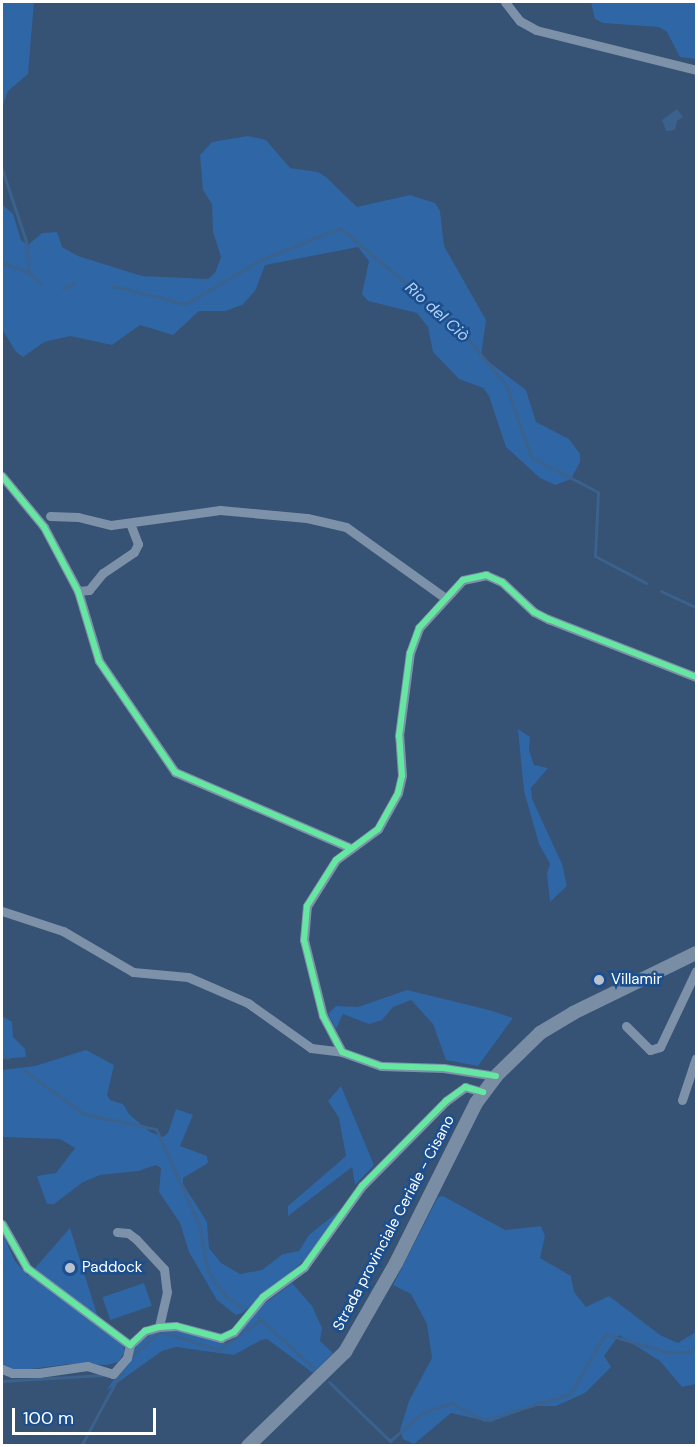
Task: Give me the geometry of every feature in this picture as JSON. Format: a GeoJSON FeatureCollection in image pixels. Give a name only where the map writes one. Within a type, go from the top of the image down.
{"type":"FeatureCollection","features":[{"type":"Feature","properties":{"kind":"main road","name":"Strada provinciale Ceriale - Cisano"},"geometry":{"type":"LineString","coordinates":[[248,1446],[345,1352],[396,1263],[483,1092],[495,1076],[549,1028],[696,953]]}},
{"type":"Feature","properties":{"kind":"street"},"geometry":{"type":"LineString","coordinates":[[505,2],[520,21],[536,30],[696,70]]}},
{"type":"Feature","properties":{"kind":"street"},"geometry":{"type":"LineString","coordinates":[[2,476],[45,516],[78,591],[99,661],[175,772],[351,848]]}},
{"type":"Feature","properties":{"kind":"street"},"geometry":{"type":"LineString","coordinates":[[45,516],[78,517],[111,525],[220,510],[307,518],[346,527],[445,598]]}},
{"type":"Feature","properties":{"kind":"street"},"geometry":{"type":"LineString","coordinates":[[78,591],[89,590],[103,573],[134,552],[138,544],[130,523]]}},
{"type":"Feature","properties":{"kind":"street"},"geometry":{"type":"LineString","coordinates":[[342,1052],[323,1016],[306,951],[303,918],[307,906],[336,860],[378,829],[398,792],[402,775],[399,736],[410,653],[419,628],[445,598],[471,576],[495,577],[548,619],[696,677]]}},
{"type":"Feature","properties":{"kind":"street"},"geometry":{"type":"LineString","coordinates":[[2,911],[63,931],[133,972],[188,977],[248,1003],[311,1048],[342,1052],[381,1066],[444,1068],[495,1076]]}},
{"type":"Feature","properties":{"kind":"street"},"geometry":{"type":"LineString","coordinates":[[626,1026],[650,1050],[660,1047],[696,971],[679,961]]}},
{"type":"Feature","properties":{"kind":"street"},"geometry":{"type":"LineString","coordinates":[[682,1100],[696,1058]]}},
{"type":"Feature","properties":{"kind":"street"},"geometry":{"type":"LineString","coordinates":[[2,1369],[31,1374],[87,1366],[113,1374],[127,1358],[130,1345],[145,1331],[176,1326],[221,1338],[234,1332],[263,1298],[304,1267],[362,1186],[446,1101],[465,1087],[483,1092]]}},
{"type":"Feature","properties":{"kind":"street"},"geometry":{"type":"LineString","coordinates":[[2,1224],[27,1268],[130,1345]]}},
{"type":"Feature","properties":{"kind":"street"},"geometry":{"type":"LineString","coordinates":[[117,1232],[128,1233],[136,1239],[164,1269],[167,1292],[159,1327]]}},
{"type":"Feature","properties":{"kind":"shaded area"},"geometry":{"type":"Polygon","coordinates":[[[2,2],[34,2],[28,74],[8,91],[2,108],[2,2]]]}},
{"type":"Feature","properties":{"kind":"shaded area"},"geometry":{"type":"Polygon","coordinates":[[[591,2],[696,2],[696,59],[680,57],[667,32],[659,27],[603,23],[595,19],[591,2]]]}},
{"type":"Feature","properties":{"kind":"shaded area"},"geometry":{"type":"Polygon","coordinates":[[[677,109],[683,117],[677,121],[675,130],[666,131],[662,120],[677,109]]]}},
{"type":"Feature","properties":{"kind":"shaded area"},"geometry":{"type":"Polygon","coordinates":[[[248,136],[266,140],[290,168],[318,172],[326,177],[357,207],[410,195],[435,203],[440,211],[444,246],[486,320],[481,356],[526,390],[536,422],[569,439],[580,454],[580,462],[571,479],[555,485],[540,478],[506,447],[489,396],[483,388],[459,379],[433,352],[428,327],[417,313],[368,301],[362,294],[369,261],[358,247],[265,265],[255,291],[242,305],[225,311],[199,311],[173,335],[140,325],[112,345],[70,336],[44,342],[23,357],[16,352],[2,329],[2,204],[13,214],[21,240],[28,245],[42,233],[57,232],[62,247],[78,256],[142,276],[208,279],[215,273],[221,257],[213,232],[212,204],[203,190],[200,155],[212,142],[248,136]]]}},
{"type":"Feature","properties":{"kind":"shaded area"},"geometry":{"type":"Polygon","coordinates":[[[518,729],[530,737],[529,750],[534,765],[548,768],[531,788],[532,799],[562,864],[567,886],[550,902],[547,873],[550,864],[539,844],[524,791],[518,729]]]}},
{"type":"Feature","properties":{"kind":"shaded area"},"geometry":{"type":"Polygon","coordinates":[[[407,990],[513,1018],[478,1066],[446,1060],[433,1024],[411,1000],[393,1007],[382,1020],[369,1024],[343,1014],[336,1029],[328,1014],[336,1006],[358,1007],[407,990]]]}},
{"type":"Feature","properties":{"kind":"shaded area"},"geometry":{"type":"Polygon","coordinates":[[[2,1016],[12,1022],[13,1037],[25,1049],[26,1057],[2,1059],[2,1016]]]}},
{"type":"Feature","properties":{"kind":"shaded area"},"geometry":{"type":"Polygon","coordinates":[[[86,1050],[114,1065],[107,1095],[110,1100],[123,1104],[129,1114],[150,1132],[163,1137],[168,1133],[176,1109],[193,1115],[180,1146],[207,1156],[208,1163],[183,1178],[183,1184],[207,1222],[209,1248],[221,1263],[240,1274],[262,1270],[283,1254],[299,1251],[309,1235],[344,1207],[306,1259],[242,1313],[236,1315],[217,1300],[189,1252],[180,1223],[159,1192],[161,1168],[156,1165],[138,1171],[100,1175],[83,1182],[54,1204],[47,1204],[37,1176],[56,1173],[75,1148],[60,1139],[2,1137],[2,1070],[35,1066],[86,1050]]]}},
{"type":"Feature","properties":{"kind":"shaded area"},"geometry":{"type":"Polygon","coordinates":[[[341,1086],[374,1165],[355,1185],[352,1167],[288,1216],[288,1206],[346,1156],[339,1118],[328,1101],[341,1086]]]}},
{"type":"Feature","properties":{"kind":"shaded area"},"geometry":{"type":"Polygon","coordinates":[[[443,1196],[505,1230],[541,1226],[545,1236],[540,1258],[571,1276],[574,1292],[586,1307],[609,1296],[660,1335],[678,1343],[696,1332],[696,1384],[682,1387],[660,1361],[619,1335],[604,1356],[611,1367],[585,1393],[556,1406],[535,1406],[490,1422],[451,1413],[414,1444],[403,1439],[400,1430],[409,1401],[432,1358],[427,1324],[411,1294],[393,1285],[438,1197],[443,1196]]]}},
{"type":"Feature","properties":{"kind":"shaded area"},"geometry":{"type":"Polygon","coordinates":[[[70,1228],[100,1324],[123,1344],[125,1352],[118,1362],[107,1365],[69,1364],[16,1371],[2,1366],[2,1232],[15,1261],[28,1276],[70,1228]]]}},
{"type":"Feature","properties":{"kind":"shaded area"},"geometry":{"type":"Polygon","coordinates":[[[144,1283],[152,1306],[110,1320],[102,1297],[144,1283]]]}},
{"type":"Feature","properties":{"kind":"shaded area"},"geometry":{"type":"Polygon","coordinates":[[[292,1283],[312,1306],[322,1328],[320,1341],[333,1353],[313,1373],[267,1339],[234,1355],[176,1347],[162,1351],[106,1391],[139,1343],[151,1334],[171,1330],[226,1343],[236,1337],[260,1307],[292,1283]]]}},
{"type":"Feature","properties":{"kind":"waterway","name":"Rio del Ciò"},"geometry":{"type":"LineString","coordinates":[[2,169],[26,241],[29,273]]}},
{"type":"Feature","properties":{"kind":"waterway","name":"Rio del Ciò"},"geometry":{"type":"LineString","coordinates":[[113,286],[186,304],[260,260],[340,228],[459,328],[506,385],[531,457],[598,492],[595,556],[646,583]]}},
{"type":"Feature","properties":{"kind":"waterway"},"geometry":{"type":"LineString","coordinates":[[2,262],[29,273],[41,283]]}},
{"type":"Feature","properties":{"kind":"waterway"},"geometry":{"type":"LineString","coordinates":[[63,288],[74,284]]}},
{"type":"Feature","properties":{"kind":"waterway","name":"Rio del Ciò"},"geometry":{"type":"LineString","coordinates":[[661,591],[696,607]]}},
{"type":"Feature","properties":{"kind":"waterway"},"geometry":{"type":"LineString","coordinates":[[2,1054],[8,1058]]}},
{"type":"Feature","properties":{"kind":"waterway"},"geometry":{"type":"LineString","coordinates":[[25,1071],[84,1114],[156,1129],[200,1227],[207,1270],[225,1296],[243,1308]]}},
{"type":"Feature","properties":{"kind":"waterway"},"geometry":{"type":"LineString","coordinates":[[258,1317],[316,1370]]}},
{"type":"Feature","properties":{"kind":"waterway"},"geometry":{"type":"LineString","coordinates":[[130,1358],[160,1331],[219,1350],[261,1319]]}},
{"type":"Feature","properties":{"kind":"waterway"},"geometry":{"type":"LineString","coordinates":[[329,1382],[390,1441],[422,1413],[451,1403],[484,1420],[570,1394],[605,1334],[669,1353],[690,1352],[696,1347]]}},
{"type":"Feature","properties":{"kind":"waterway"},"geometry":{"type":"LineString","coordinates":[[81,1446],[123,1368]]}},
{"type":"Feature","properties":{"kind":"waterway"},"geometry":{"type":"LineString","coordinates":[[2,1381],[103,1375]]}},
{"type":"Feature","properties":{"kind":"cycle path"},"geometry":{"type":"LineString","coordinates":[[2,476],[44,527],[78,591],[99,661],[175,772],[351,848]]}},
{"type":"Feature","properties":{"kind":"cycle path"},"geometry":{"type":"LineString","coordinates":[[496,1076],[444,1068],[381,1066],[342,1052],[323,1016],[304,940],[307,906],[336,860],[378,829],[398,793],[402,775],[399,736],[410,653],[419,628],[463,580],[486,575],[502,582],[534,612],[548,619],[696,677]]}},
{"type":"Feature","properties":{"kind":"cycle path"},"geometry":{"type":"LineString","coordinates":[[2,1224],[27,1268],[130,1345],[145,1331],[159,1327],[176,1326],[221,1338],[234,1332],[263,1297],[304,1267],[362,1186],[446,1101],[465,1087],[483,1092]]}},
{"type":"Feature","properties":{"kind":"place","name":"Villamir"},"geometry":{"type":"Point","coordinates":[599,980]}},
{"type":"Feature","properties":{"kind":"place","name":"Paddock"},"geometry":{"type":"Point","coordinates":[70,1268]}}]}
